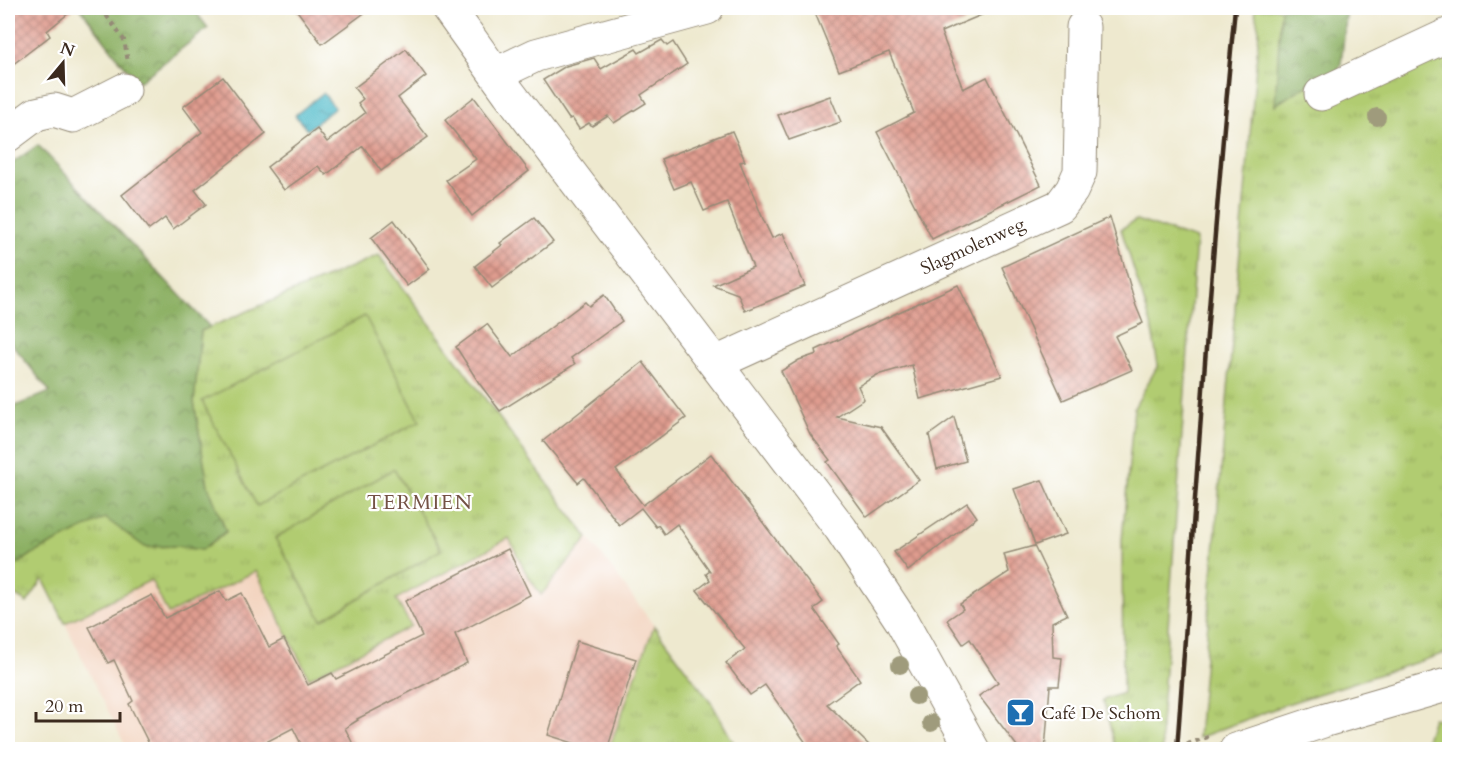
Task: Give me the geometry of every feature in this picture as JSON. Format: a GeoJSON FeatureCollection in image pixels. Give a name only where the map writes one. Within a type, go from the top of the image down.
{"type":"FeatureCollection","features":[{"type":"Feature","properties":{"kind":"street"},"geometry":{"type":"LineString","coordinates":[[448,8],[841,529],[902,620],[973,750]]}},
{"type":"Feature","properties":{"kind":"street"},"geometry":{"type":"LineString","coordinates":[[496,74],[536,55],[707,8]]}},
{"type":"Feature","properties":{"kind":"street","name":"Slagmolenweg"},"geometry":{"type":"LineString","coordinates":[[716,363],[1060,206],[1072,190],[1080,172],[1083,27]]}},
{"type":"Feature","properties":{"kind":"street"},"geometry":{"type":"LineString","coordinates":[[1321,94],[1449,34]]}},
{"type":"Feature","properties":{"kind":"street"},"geometry":{"type":"LineString","coordinates":[[8,135],[36,114],[54,110],[77,126],[127,81]]}},
{"type":"Feature","properties":{"kind":"street"},"geometry":{"type":"LineString","coordinates":[[1236,750],[1326,720],[1449,684]]}},
{"type":"Feature","properties":{"kind":"path"},"geometry":{"type":"LineString","coordinates":[[101,8],[124,40],[127,81]]}},
{"type":"Feature","properties":{"kind":"shaded area"},"geometry":{"type":"Polygon","coordinates":[[[379,255],[712,704],[737,749],[127,749],[43,579],[27,603],[8,591],[8,571],[201,331],[379,255]]]}},
{"type":"Feature","properties":{"kind":"green space"},"geometry":{"type":"Polygon","coordinates":[[[80,8],[193,8],[208,28],[139,82],[80,8]]]}},
{"type":"Feature","properties":{"kind":"green space"},"geometry":{"type":"Polygon","coordinates":[[[1254,8],[1281,8],[1276,104],[1310,83],[1449,43],[1449,652],[1284,705],[1198,738],[1259,30],[1254,8]]]}},
{"type":"Feature","properties":{"kind":"green space"},"geometry":{"type":"Polygon","coordinates":[[[1281,8],[1347,8],[1339,70],[1310,83],[1275,105],[1281,8]]]}},
{"type":"Feature","properties":{"kind":"green space"},"geometry":{"type":"Polygon","coordinates":[[[38,145],[210,327],[201,331],[194,402],[208,486],[226,531],[202,550],[177,546],[145,547],[105,518],[34,553],[8,571],[8,409],[50,392],[8,339],[8,166],[38,145]]]}},
{"type":"Feature","properties":{"kind":"green space"},"geometry":{"type":"Polygon","coordinates":[[[1136,220],[1196,239],[1161,725],[1162,750],[1116,749],[1103,700],[1123,693],[1122,540],[1134,408],[1158,365],[1151,324],[1121,229],[1136,220]]]}},
{"type":"Feature","properties":{"kind":"green space"},"geometry":{"type":"Polygon","coordinates":[[[379,255],[588,538],[541,595],[525,571],[509,538],[396,599],[411,626],[309,678],[256,571],[168,614],[151,580],[65,623],[43,579],[27,603],[8,591],[8,571],[34,553],[105,517],[146,547],[177,546],[202,550],[226,532],[208,486],[194,402],[201,331],[379,255]]]}},
{"type":"Feature","properties":{"kind":"green space"},"geometry":{"type":"Polygon","coordinates":[[[365,316],[420,421],[257,506],[202,401],[365,316]]]}},
{"type":"Feature","properties":{"kind":"green space"},"geometry":{"type":"Polygon","coordinates":[[[394,469],[441,550],[322,620],[275,538],[394,469]]]}},
{"type":"Feature","properties":{"kind":"green space"},"geometry":{"type":"Polygon","coordinates":[[[654,626],[712,704],[737,749],[609,749],[654,626]]]}},
{"type":"Feature","properties":{"kind":"green space"},"geometry":{"type":"Polygon","coordinates":[[[1433,718],[1449,721],[1449,749],[1423,749],[1433,718]]]}},
{"type":"Feature","properties":{"kind":"water"},"geometry":{"type":"Polygon","coordinates":[[[323,93],[335,108],[307,130],[295,115],[323,93]]]}},
{"type":"Feature","properties":{"kind":"building"},"geometry":{"type":"Polygon","coordinates":[[[15,8],[75,8],[47,31],[50,36],[8,68],[8,13],[15,8]]]}},
{"type":"Feature","properties":{"kind":"building"},"geometry":{"type":"Polygon","coordinates":[[[295,8],[371,8],[322,44],[295,8]]]}},
{"type":"Feature","properties":{"kind":"building"},"geometry":{"type":"Polygon","coordinates":[[[813,8],[998,8],[941,32],[963,89],[987,77],[1041,185],[932,239],[877,132],[914,113],[889,52],[839,71],[813,8]]]}},
{"type":"Feature","properties":{"kind":"building"},"geometry":{"type":"Polygon","coordinates":[[[662,40],[667,46],[673,42],[687,64],[641,95],[646,103],[614,123],[608,116],[592,126],[589,123],[579,129],[572,118],[569,119],[543,80],[566,66],[594,58],[601,69],[636,49],[639,53],[662,40]]]}},
{"type":"Feature","properties":{"kind":"building"},"geometry":{"type":"Polygon","coordinates":[[[406,49],[426,76],[398,98],[428,137],[381,171],[363,146],[326,175],[318,166],[284,190],[267,167],[317,129],[327,142],[365,113],[358,103],[363,99],[354,88],[406,49]]]}},
{"type":"Feature","properties":{"kind":"building"},"geometry":{"type":"Polygon","coordinates":[[[223,77],[266,134],[195,190],[206,204],[173,229],[165,218],[149,230],[122,195],[202,132],[183,107],[223,77]]]}},
{"type":"Feature","properties":{"kind":"building"},"geometry":{"type":"Polygon","coordinates":[[[830,96],[841,122],[789,140],[778,115],[830,96]]]}},
{"type":"Feature","properties":{"kind":"building"},"geometry":{"type":"Polygon","coordinates":[[[474,97],[529,171],[472,216],[446,180],[476,159],[445,120],[474,97]]]}},
{"type":"Feature","properties":{"kind":"building"},"geometry":{"type":"Polygon","coordinates":[[[732,131],[745,161],[740,162],[763,219],[772,238],[783,233],[805,286],[745,311],[738,294],[713,285],[753,267],[727,202],[704,211],[691,182],[674,189],[661,159],[732,131]]]}},
{"type":"Feature","properties":{"kind":"building"},"geometry":{"type":"Polygon","coordinates":[[[1110,217],[1143,323],[1115,336],[1132,370],[1063,400],[1002,267],[1110,217]]]}},
{"type":"Feature","properties":{"kind":"building"},"geometry":{"type":"Polygon","coordinates":[[[534,218],[553,242],[492,288],[475,266],[502,245],[500,243],[534,218]]]}},
{"type":"Feature","properties":{"kind":"building"},"geometry":{"type":"Polygon","coordinates":[[[394,220],[430,269],[407,286],[371,238],[394,220]]]}},
{"type":"Feature","properties":{"kind":"building"},"geometry":{"type":"Polygon","coordinates":[[[958,285],[1002,376],[920,399],[912,365],[877,375],[858,386],[864,399],[837,417],[881,427],[919,480],[867,517],[827,462],[830,460],[810,434],[781,371],[799,360],[817,354],[816,350],[958,285]]]}},
{"type":"Feature","properties":{"kind":"building"},"geometry":{"type":"Polygon","coordinates":[[[604,295],[622,321],[571,358],[575,364],[500,411],[456,347],[487,324],[512,357],[585,302],[589,306],[604,295]]]}},
{"type":"Feature","properties":{"kind":"building"},"geometry":{"type":"Polygon","coordinates":[[[643,362],[686,418],[616,470],[643,505],[711,454],[823,602],[814,609],[839,644],[836,646],[860,680],[827,704],[874,750],[811,750],[765,685],[750,695],[726,663],[745,649],[697,590],[710,580],[706,574],[710,571],[677,524],[664,534],[641,508],[619,525],[584,478],[578,483],[543,441],[643,362]]]}},
{"type":"Feature","properties":{"kind":"building"},"geometry":{"type":"Polygon","coordinates":[[[954,417],[966,461],[937,469],[929,435],[954,417]]]}},
{"type":"Feature","properties":{"kind":"building"},"geometry":{"type":"Polygon","coordinates":[[[1042,480],[1066,534],[1035,545],[1014,489],[1042,480]]]}},
{"type":"Feature","properties":{"kind":"building"},"geometry":{"type":"Polygon","coordinates":[[[967,503],[977,517],[908,571],[894,552],[967,503]]]}},
{"type":"Feature","properties":{"kind":"building"},"geometry":{"type":"Polygon","coordinates":[[[1034,546],[1067,615],[1052,622],[1053,657],[1062,658],[1059,686],[1050,686],[1045,750],[1020,750],[979,696],[998,682],[970,639],[963,644],[947,620],[963,609],[960,604],[1009,572],[1004,554],[1034,546]]]}},
{"type":"Feature","properties":{"kind":"building"},"geometry":{"type":"Polygon","coordinates":[[[508,549],[530,595],[455,634],[467,663],[357,719],[345,728],[356,750],[304,750],[293,728],[251,750],[152,750],[129,704],[133,701],[114,660],[108,663],[89,627],[152,595],[165,618],[220,591],[226,601],[242,593],[269,647],[284,639],[308,685],[332,673],[336,679],[422,636],[405,601],[508,549]]]}},
{"type":"Feature","properties":{"kind":"building"},"geometry":{"type":"Polygon","coordinates":[[[577,641],[636,659],[607,750],[595,750],[548,735],[577,641]]]}},
{"type":"Feature","properties":{"kind":"railway"},"geometry":{"type":"LineString","coordinates":[[1177,750],[1211,286],[1235,8]]}},
{"type":"Feature","properties":{"kind":"place","name":"Café De Schom"},"geometry":{"type":"Point","coordinates":[1020,713]}},
{"type":"Feature","properties":{"kind":"district","name":"TERMIEN"},"geometry":{"type":"Point","coordinates":[420,502]}}]}
